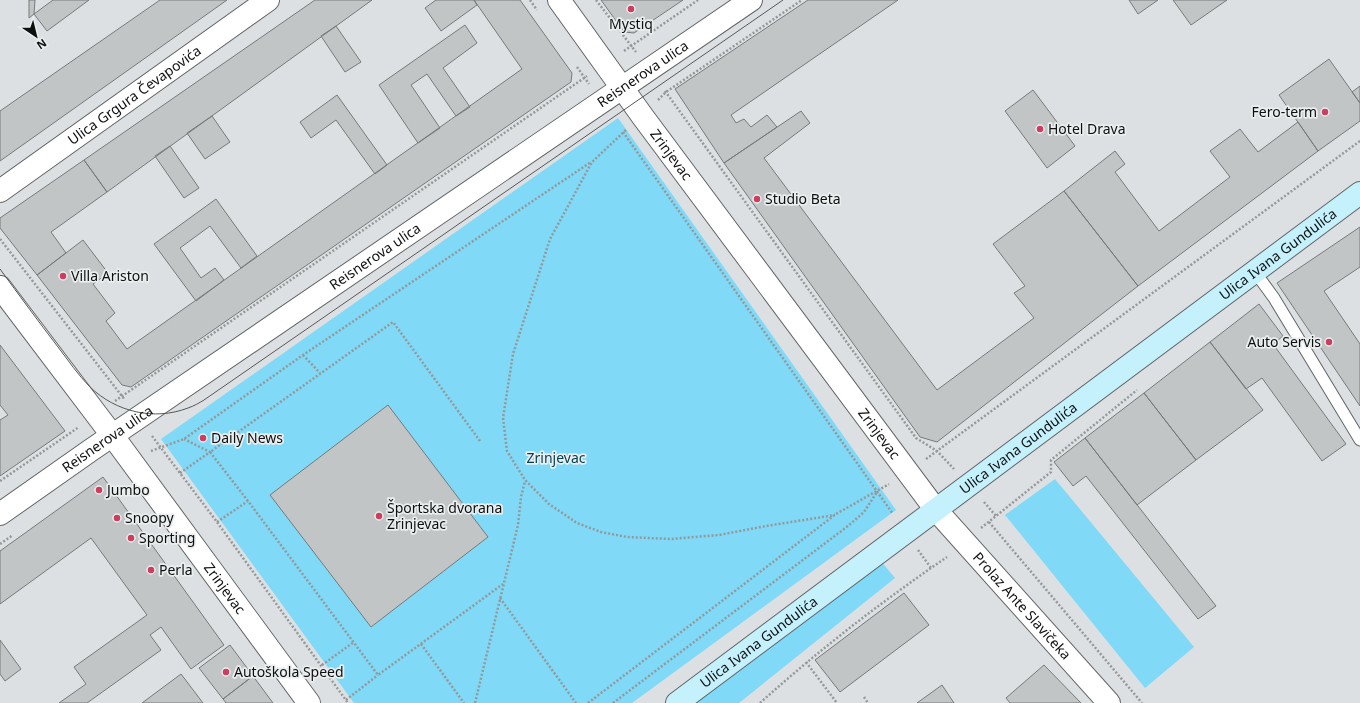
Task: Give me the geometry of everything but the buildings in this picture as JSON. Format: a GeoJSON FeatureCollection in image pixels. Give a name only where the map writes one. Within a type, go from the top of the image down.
{"type":"FeatureCollection","features":[{"type":"Feature","properties":{"kind":"main road","name":"Ulica Ivana Gundulića"},"geometry":{"type":"LineString","coordinates":[[677,703],[1360,193]]}},
{"type":"Feature","properties":{"kind":"street","name":"Ulica Grgura Čevapovića"},"geometry":{"type":"LineString","coordinates":[[0,190],[268,0]]}},
{"type":"Feature","properties":{"kind":"street","name":"Zrinjevac"},"geometry":{"type":"LineString","coordinates":[[559,0],[643,117],[936,510]]}},
{"type":"Feature","properties":{"kind":"street","name":"Reisnerova ulica"},"geometry":{"type":"LineString","coordinates":[[0,514],[112,435],[751,0]]}},
{"type":"Feature","properties":{"kind":"street","name":"Zrinjevac"},"geometry":{"type":"LineString","coordinates":[[0,287],[130,459],[309,703]]}},
{"type":"Feature","properties":{"kind":"street","name":"Prolaz Ante Slavičeka"},"geometry":{"type":"LineString","coordinates":[[936,510],[1109,703]]}},
{"type":"Feature","properties":{"kind":"lane"},"geometry":{"type":"LineString","coordinates":[[1255,272],[1274,298],[1360,440]]}},
{"type":"Feature","properties":{"kind":"path"},"geometry":{"type":"LineString","coordinates":[[530,0],[539,13]]}},
{"type":"Feature","properties":{"kind":"path"},"geometry":{"type":"LineString","coordinates":[[596,0],[666,92],[916,438],[937,451],[970,484],[996,516]]}},
{"type":"Feature","properties":{"kind":"path"},"geometry":{"type":"LineString","coordinates":[[0,481],[698,0]]}},
{"type":"Feature","properties":{"kind":"path"},"geometry":{"type":"LineString","coordinates":[[130,459],[184,439],[303,355],[592,162],[624,132],[643,117],[666,92],[802,0]]}},
{"type":"Feature","properties":{"kind":"path"},"geometry":{"type":"LineString","coordinates":[[575,65],[624,132],[931,568]]}},
{"type":"Feature","properties":{"kind":"path"},"geometry":{"type":"LineString","coordinates":[[588,703],[836,514],[877,491],[937,451],[1360,141]]}},
{"type":"Feature","properties":{"kind":"path"},"geometry":{"type":"LineString","coordinates":[[592,162],[550,239],[513,354],[503,418],[507,451],[525,480],[549,504],[577,523],[601,532],[627,537],[671,540],[719,535],[836,514]]}},
{"type":"Feature","properties":{"kind":"path"},"geometry":{"type":"LineString","coordinates":[[0,239],[122,396],[137,418],[217,522],[322,665],[348,703]]}},
{"type":"Feature","properties":{"kind":"path"},"geometry":{"type":"LineString","coordinates":[[180,473],[392,322],[480,442]]}},
{"type":"Feature","properties":{"kind":"path"},"geometry":{"type":"LineString","coordinates":[[303,355],[320,373]]}},
{"type":"Feature","properties":{"kind":"path"},"geometry":{"type":"LineString","coordinates":[[760,703],[806,662],[907,584],[953,553],[1051,472],[1051,460],[1143,386]]}},
{"type":"Feature","properties":{"kind":"path"},"geometry":{"type":"LineString","coordinates":[[184,439],[210,452],[378,675]]}},
{"type":"Feature","properties":{"kind":"path"},"geometry":{"type":"LineString","coordinates":[[475,703],[518,525],[521,497],[525,480]]}},
{"type":"Feature","properties":{"kind":"path"},"geometry":{"type":"LineString","coordinates":[[613,703],[848,526],[864,512],[877,491]]}},
{"type":"Feature","properties":{"kind":"path"},"geometry":{"type":"LineString","coordinates":[[217,522],[248,501]]}},
{"type":"Feature","properties":{"kind":"path"},"geometry":{"type":"LineString","coordinates":[[989,522],[1142,703]]}},
{"type":"Feature","properties":{"kind":"path"},"geometry":{"type":"LineString","coordinates":[[0,544],[18,530]]}},
{"type":"Feature","properties":{"kind":"path"},"geometry":{"type":"LineString","coordinates":[[346,700],[503,584]]}},
{"type":"Feature","properties":{"kind":"path"},"geometry":{"type":"LineString","coordinates":[[500,598],[576,703]]}},
{"type":"Feature","properties":{"kind":"path"},"geometry":{"type":"LineString","coordinates":[[322,665],[354,642]]}},
{"type":"Feature","properties":{"kind":"path"},"geometry":{"type":"LineString","coordinates":[[421,644],[464,703]]}},
{"type":"Feature","properties":{"kind":"path"},"geometry":{"type":"LineString","coordinates":[[806,662],[837,703]]}},
{"type":"Feature","properties":{"kind":"path"},"geometry":{"type":"LineString","coordinates":[[864,698],[868,703]]}},
{"type":"Feature","properties":{"kind":"green space","name":"Zrinjevac"},"geometry":{"type":"Polygon","coordinates":[[[618,118],[896,510],[632,703],[354,703],[161,439],[618,118]]]}},
{"type":"Feature","properties":{"kind":"green space"},"geometry":{"type":"Polygon","coordinates":[[[1055,479],[1194,647],[1145,688],[1005,515],[1055,479]]]}},
{"type":"Feature","properties":{"kind":"green space"},"geometry":{"type":"Polygon","coordinates":[[[880,560],[895,578],[739,703],[689,703],[880,560]]]}},
{"type":"Feature","properties":{"kind":"tram line"},"geometry":{"type":"LineString","coordinates":[[0,269],[77,372],[100,396],[123,408],[149,414],[162,414],[188,408],[204,400],[783,0]]}},
{"type":"Feature","properties":{"kind":"place","name":"Mystiq"},"geometry":{"type":"Point","coordinates":[631,9]}},
{"type":"Feature","properties":{"kind":"place","name":"Fero-term"},"geometry":{"type":"Point","coordinates":[1325,112]}},
{"type":"Feature","properties":{"kind":"place","name":"Hotel Drava"},"geometry":{"type":"Point","coordinates":[1040,129]}},
{"type":"Feature","properties":{"kind":"place","name":"Studio Beta"},"geometry":{"type":"Point","coordinates":[757,199]}},
{"type":"Feature","properties":{"kind":"place","name":"Villa Ariston"},"geometry":{"type":"Point","coordinates":[63,276]}},
{"type":"Feature","properties":{"kind":"place","name":"Auto Servis"},"geometry":{"type":"Point","coordinates":[1329,342]}},
{"type":"Feature","properties":{"kind":"place","name":"Daily News"},"geometry":{"type":"Point","coordinates":[203,438]}},
{"type":"Feature","properties":{"kind":"place","name":"Jumbo"},"geometry":{"type":"Point","coordinates":[99,490]}},
{"type":"Feature","properties":{"kind":"place","name":"Športska dvorana Zrinjevac"},"geometry":{"type":"Point","coordinates":[379,516]}},
{"type":"Feature","properties":{"kind":"place","name":"Snoopy"},"geometry":{"type":"Point","coordinates":[117,518]}},
{"type":"Feature","properties":{"kind":"place","name":"Sporting"},"geometry":{"type":"Point","coordinates":[131,538]}},
{"type":"Feature","properties":{"kind":"place","name":"Perla"},"geometry":{"type":"Point","coordinates":[151,570]}},
{"type":"Feature","properties":{"kind":"place","name":"Autoškola Speed"},"geometry":{"type":"Point","coordinates":[226,672]}}]}
